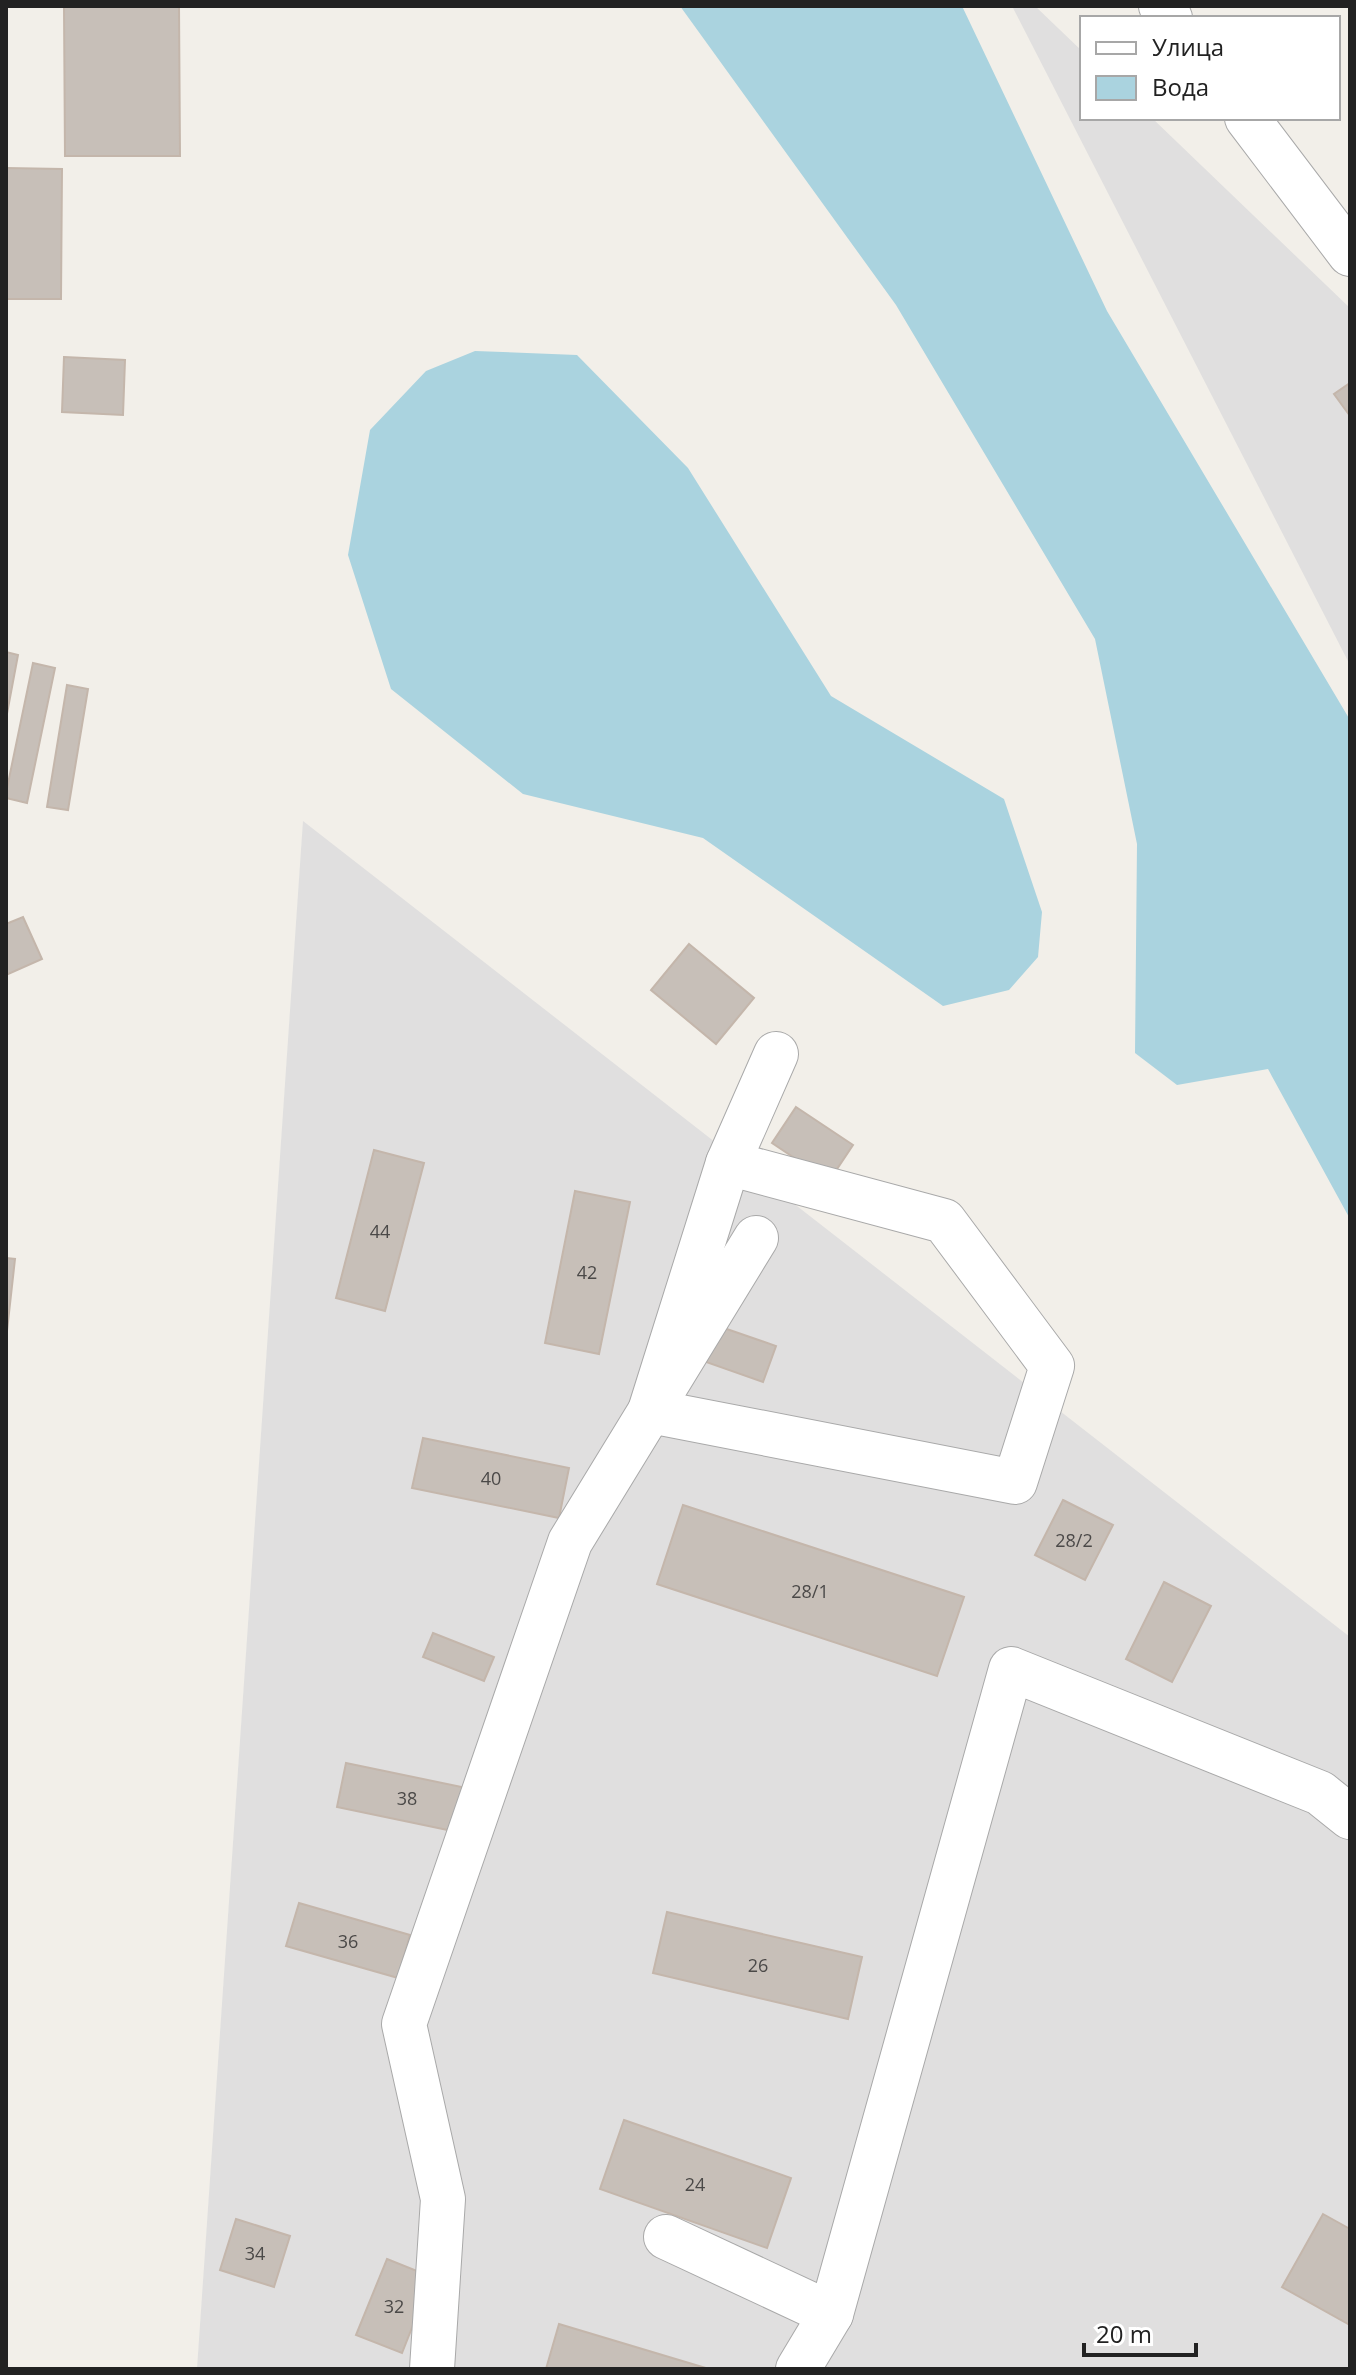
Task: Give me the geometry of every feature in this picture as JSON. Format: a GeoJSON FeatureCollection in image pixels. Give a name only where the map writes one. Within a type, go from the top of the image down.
{"type":"FeatureCollection","features":[{"type":"Feature","properties":{"kind":"street"},"geometry":{"type":"LineString","coordinates":[[1249,120],[1350,254]]}},
{"type":"Feature","properties":{"kind":"street"},"geometry":{"type":"LineString","coordinates":[[650,1411],[728,1163],[776,1054]]}},
{"type":"Feature","properties":{"kind":"street"},"geometry":{"type":"LineString","coordinates":[[650,1411],[1015,1482],[1048,1381],[1052,1366],[944,1221],[728,1163]]}},
{"type":"Feature","properties":{"kind":"street"},"geometry":{"type":"LineString","coordinates":[[432,2369],[443,2199],[404,2024],[570,1542],[756,1238]]}},
{"type":"Feature","properties":{"kind":"street"},"geometry":{"type":"LineString","coordinates":[[798,2369],[831,2314],[1011,1669],[1320,1793],[1350,1817]]}},
{"type":"Feature","properties":{"kind":"street"},"geometry":{"type":"LineString","coordinates":[[666,2237],[831,2314]]}},
{"type":"Feature","properties":{"kind":"shaded area"},"geometry":{"type":"Polygon","coordinates":[[[1012,6],[1035,6],[1080,49],[1080,120],[1154,120],[1350,308],[1350,665],[1012,6]]]}},
{"type":"Feature","properties":{"kind":"shaded area"},"geometry":{"type":"Polygon","coordinates":[[[303,821],[1350,1637],[1350,2369],[197,2369],[303,821]]]}},
{"type":"Feature","properties":{"kind":"water"},"geometry":{"type":"Polygon","coordinates":[[[680,6],[962,6],[1107,311],[1350,720],[1350,1219],[1268,1069],[1177,1085],[1135,1053],[1137,844],[1095,639],[896,305],[680,6]]]}},
{"type":"Feature","properties":{"kind":"water"},"geometry":{"type":"Polygon","coordinates":[[[475,351],[577,355],[688,468],[831,696],[1004,799],[1042,912],[1038,957],[1009,990],[943,1006],[703,838],[523,794],[391,689],[348,555],[370,430],[426,371],[475,351]]]}},
{"type":"Feature","properties":{"kind":"building"},"geometry":{"type":"Polygon","coordinates":[[[64,6],[179,6],[180,156],[65,156],[64,6]]]}},
{"type":"Feature","properties":{"kind":"building"},"geometry":{"type":"Polygon","coordinates":[[[6,168],[62,169],[61,299],[6,299],[6,168]]]}},
{"type":"Feature","properties":{"kind":"building"},"geometry":{"type":"Polygon","coordinates":[[[64,357],[125,360],[123,415],[62,412],[64,357]]]}},
{"type":"Feature","properties":{"kind":"building"},"geometry":{"type":"Polygon","coordinates":[[[1350,383],[1350,416],[1334,394],[1350,383]]]}},
{"type":"Feature","properties":{"kind":"building"},"geometry":{"type":"Polygon","coordinates":[[[6,652],[18,655],[6,719],[6,652]]]}},
{"type":"Feature","properties":{"kind":"building"},"geometry":{"type":"Polygon","coordinates":[[[33,663],[55,668],[27,803],[6,798],[6,793],[33,663]]]}},
{"type":"Feature","properties":{"kind":"building"},"geometry":{"type":"Polygon","coordinates":[[[67,685],[88,689],[68,810],[47,807],[67,685]]]}},
{"type":"Feature","properties":{"kind":"building"},"geometry":{"type":"Polygon","coordinates":[[[23,917],[42,959],[6,975],[6,924],[23,917]]]}},
{"type":"Feature","properties":{"kind":"building"},"geometry":{"type":"Polygon","coordinates":[[[689,944],[754,998],[716,1044],[651,990],[689,944]]]}},
{"type":"Feature","properties":{"kind":"building"},"geometry":{"type":"Polygon","coordinates":[[[796,1107],[853,1145],[829,1181],[772,1143],[796,1107]]]}},
{"type":"Feature","properties":{"kind":"building"},"geometry":{"type":"Polygon","coordinates":[[[374,1150],[424,1163],[385,1311],[336,1298],[374,1150]]]}},
{"type":"Feature","properties":{"kind":"building"},"geometry":{"type":"Polygon","coordinates":[[[575,1191],[630,1202],[599,1354],[545,1343],[575,1191]]]}},
{"type":"Feature","properties":{"kind":"building"},"geometry":{"type":"Polygon","coordinates":[[[6,1258],[15,1259],[6,1340],[6,1258]]]}},
{"type":"Feature","properties":{"kind":"building"},"geometry":{"type":"Polygon","coordinates":[[[718,1326],[776,1346],[763,1382],[706,1362],[718,1326]]]}},
{"type":"Feature","properties":{"kind":"building"},"geometry":{"type":"Polygon","coordinates":[[[423,1438],[569,1468],[559,1518],[412,1488],[423,1438]]]}},
{"type":"Feature","properties":{"kind":"building"},"geometry":{"type":"Polygon","coordinates":[[[1063,1500],[1113,1525],[1085,1580],[1035,1555],[1063,1500]]]}},
{"type":"Feature","properties":{"kind":"building"},"geometry":{"type":"Polygon","coordinates":[[[683,1505],[964,1597],[937,1676],[657,1584],[683,1505]]]}},
{"type":"Feature","properties":{"kind":"building"},"geometry":{"type":"Polygon","coordinates":[[[1164,1582],[1211,1606],[1172,1682],[1126,1659],[1164,1582]]]}},
{"type":"Feature","properties":{"kind":"building"},"geometry":{"type":"Polygon","coordinates":[[[433,1633],[494,1657],[484,1681],[423,1657],[433,1633]]]}},
{"type":"Feature","properties":{"kind":"building"},"geometry":{"type":"Polygon","coordinates":[[[346,1763],[476,1790],[467,1834],[337,1807],[346,1763]]]}},
{"type":"Feature","properties":{"kind":"building"},"geometry":{"type":"Polygon","coordinates":[[[299,1903],[410,1935],[398,1978],[286,1946],[299,1903]]]}},
{"type":"Feature","properties":{"kind":"building"},"geometry":{"type":"Polygon","coordinates":[[[667,1912],[862,1957],[848,2019],[653,1973],[667,1912]]]}},
{"type":"Feature","properties":{"kind":"building"},"geometry":{"type":"Polygon","coordinates":[[[624,2120],[791,2178],[767,2248],[600,2189],[624,2120]]]}},
{"type":"Feature","properties":{"kind":"building"},"geometry":{"type":"Polygon","coordinates":[[[1323,2214],[1350,2229],[1350,2325],[1282,2287],[1323,2214]]]}},
{"type":"Feature","properties":{"kind":"building"},"geometry":{"type":"Polygon","coordinates":[[[236,2219],[290,2236],[274,2287],[220,2270],[236,2219]]]}},
{"type":"Feature","properties":{"kind":"building"},"geometry":{"type":"Polygon","coordinates":[[[387,2259],[432,2277],[402,2353],[356,2335],[387,2259]]]}},
{"type":"Feature","properties":{"kind":"building"},"geometry":{"type":"Polygon","coordinates":[[[559,2324],[709,2369],[546,2369],[559,2324]]]}}]}
